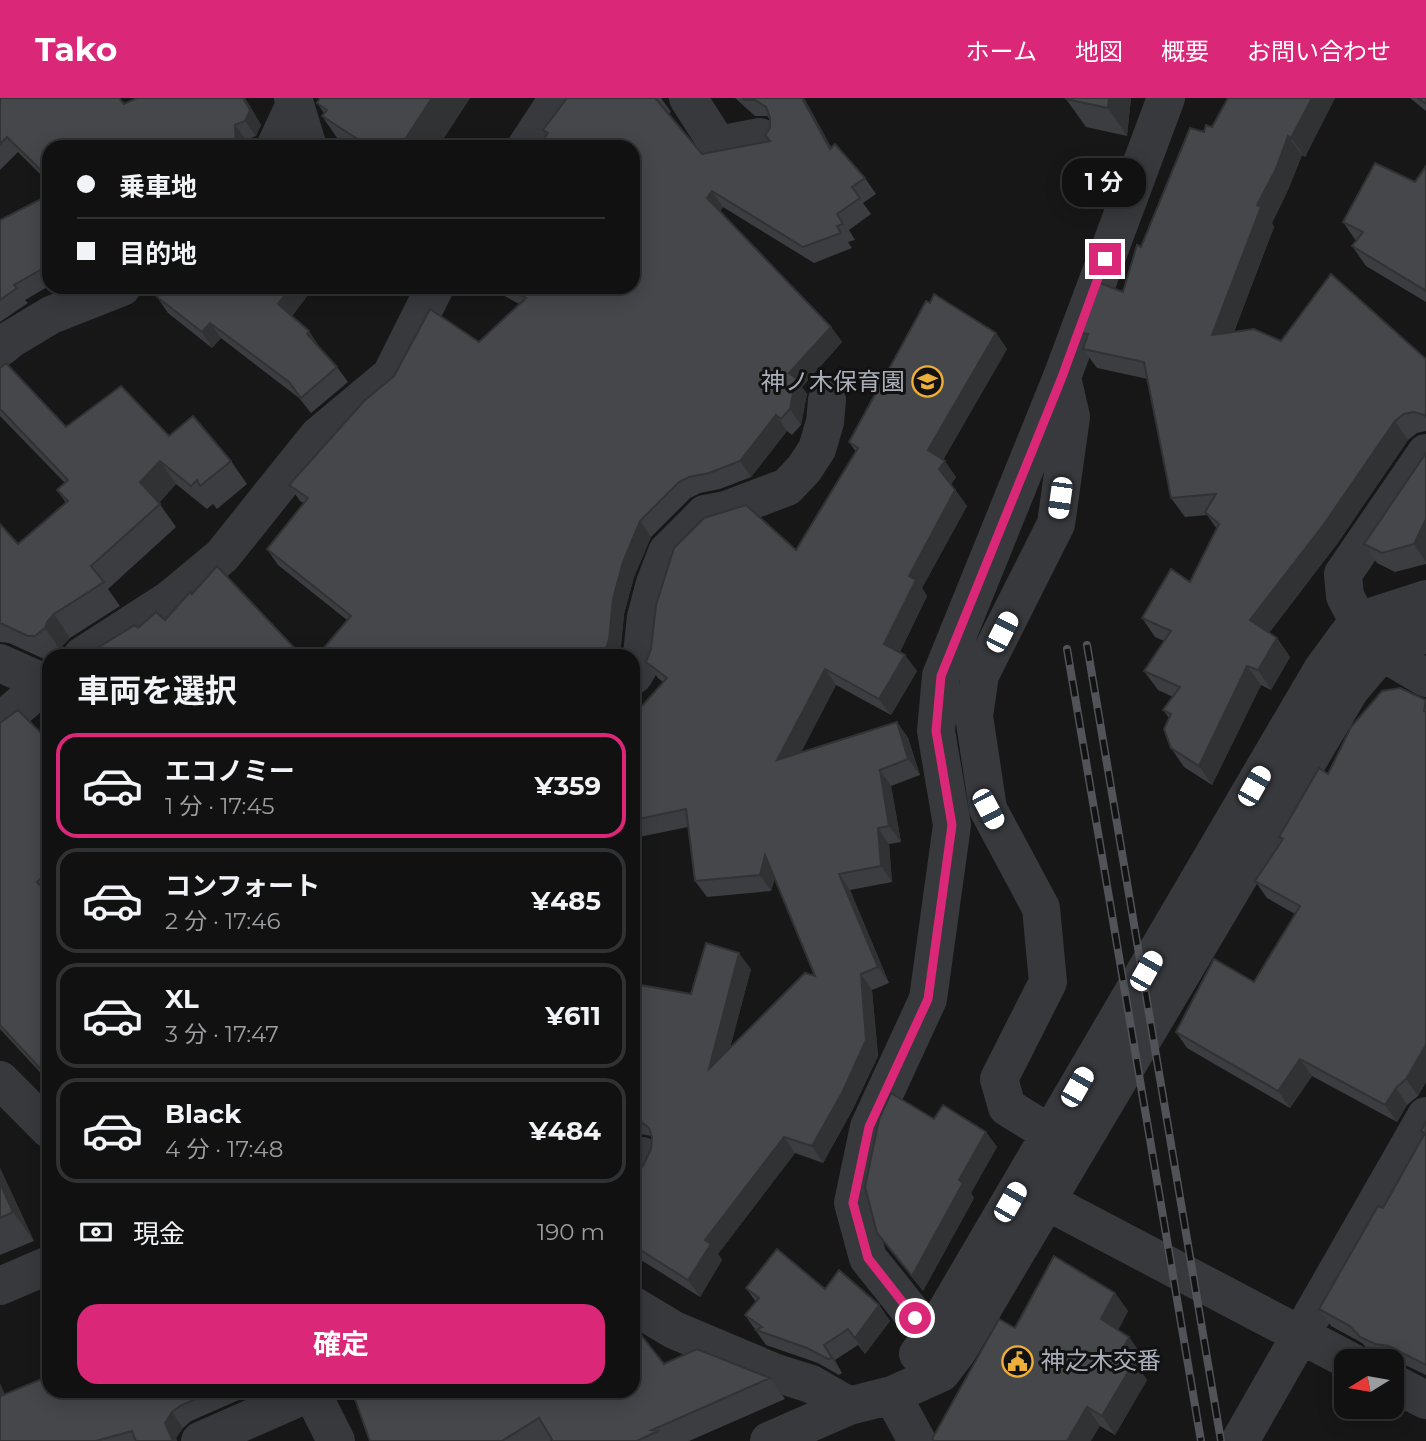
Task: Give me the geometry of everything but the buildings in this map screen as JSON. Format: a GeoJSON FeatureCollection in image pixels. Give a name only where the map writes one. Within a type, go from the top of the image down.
{"type":"FeatureCollection","features":[{"type":"Feature","properties":{"kind":"street"},"geometry":{"type":"LineString","coordinates":[[531,140],[558,98]]}},
{"type":"Feature","properties":{"kind":"street"},"geometry":{"type":"LineString","coordinates":[[688,98],[718,145],[760,137]]}},
{"type":"Feature","properties":{"kind":"street"},"geometry":{"type":"LineString","coordinates":[[944,1344],[868,1258],[853,1203],[869,1127],[928,999],[952,825],[936,731],[941,676],[1062,377],[1166,98]]}},
{"type":"Feature","properties":{"kind":"street"},"geometry":{"type":"LineString","coordinates":[[278,140],[294,101]]}},
{"type":"Feature","properties":{"kind":"street"},"geometry":{"type":"LineString","coordinates":[[294,101],[306,140]]}},
{"type":"Feature","properties":{"kind":"street"},"geometry":{"type":"LineString","coordinates":[[0,348],[10,339],[51,315],[104,294]]}},
{"type":"Feature","properties":{"kind":"street"},"geometry":{"type":"LineString","coordinates":[[93,649],[169,600],[222,556],[318,436],[391,375],[432,294]]}},
{"type":"Feature","properties":{"kind":"street"},"geometry":{"type":"LineString","coordinates":[[1062,377],[1071,417],[1056,524],[980,675],[974,716],[988,809],[1041,908],[1048,982],[999,1079],[1007,1107],[1063,1142]]}},
{"type":"Feature","properties":{"kind":"street"},"geometry":{"type":"LineString","coordinates":[[640,665],[646,617],[667,552],[705,514],[726,510],[787,488],[817,449],[825,422],[827,400]]}},
{"type":"Feature","properties":{"kind":"street"},"geometry":{"type":"LineString","coordinates":[[1426,453],[1343,574],[1345,596],[1358,621],[1382,652],[1426,678]]}},
{"type":"Feature","properties":{"kind":"street"},"geometry":{"type":"LineString","coordinates":[[944,1344],[1063,1142],[1322,670],[1358,621],[1426,599]]}},
{"type":"Feature","properties":{"kind":"street"},"geometry":{"type":"LineString","coordinates":[[769,1441],[849,1406],[892,1395],[944,1344],[1046,1201],[1063,1142],[1350,690],[1382,652],[1426,633]]}},
{"type":"Feature","properties":{"kind":"street"},"geometry":{"type":"LineString","coordinates":[[0,663],[42,681]]}},
{"type":"Feature","properties":{"kind":"street"},"geometry":{"type":"LineString","coordinates":[[0,722],[42,687]]}},
{"type":"Feature","properties":{"kind":"street"},"geometry":{"type":"LineString","coordinates":[[0,1080],[42,1122]]}},
{"type":"Feature","properties":{"kind":"street"},"geometry":{"type":"LineString","coordinates":[[1240,1441],[1300,1334],[1413,1169],[1426,1116]]}},
{"type":"Feature","properties":{"kind":"street"},"geometry":{"type":"LineString","coordinates":[[1046,1201],[1334,1352]]}},
{"type":"Feature","properties":{"kind":"street"},"geometry":{"type":"LineString","coordinates":[[0,1286],[42,1268]]}},
{"type":"Feature","properties":{"kind":"street"},"geometry":{"type":"LineString","coordinates":[[640,1310],[674,1330],[776,1373],[811,1384],[849,1406]]}},
{"type":"Feature","properties":{"kind":"street"},"geometry":{"type":"LineString","coordinates":[[1404,1389],[1426,1400]]}},
{"type":"Feature","properties":{"kind":"street"},"geometry":{"type":"LineString","coordinates":[[892,1395],[917,1441]]}},
{"type":"Feature","properties":{"kind":"street"},"geometry":{"type":"LineString","coordinates":[[200,1441],[311,1398]]}},
{"type":"Feature","properties":{"kind":"street"},"geometry":{"type":"LineString","coordinates":[[322,1398],[336,1441]]}},
{"type":"Feature","properties":{"kind":"railway"},"geometry":{"type":"LineString","coordinates":[[1087,645],[1221,1441]]}},
{"type":"Feature","properties":{"kind":"railway"},"geometry":{"type":"LineString","coordinates":[[1067,649],[1201,1441]]}},
{"type":"Feature","properties":{"kind":"place","name":"神ノ木保育園"},"geometry":{"type":"Point","coordinates":[928,382]}},
{"type":"Feature","properties":{"kind":"place","name":"神之木交番"},"geometry":{"type":"Point","coordinates":[1018,1361]}},
{"type":"Feature","properties":{"kind":"route"},"geometry":{"type":"LineString","coordinates":[[915,1318],[868,1258],[853,1203],[869,1127],[928,999],[952,825],[936,731],[941,676],[1062,377],[1105,259]]}}]}
